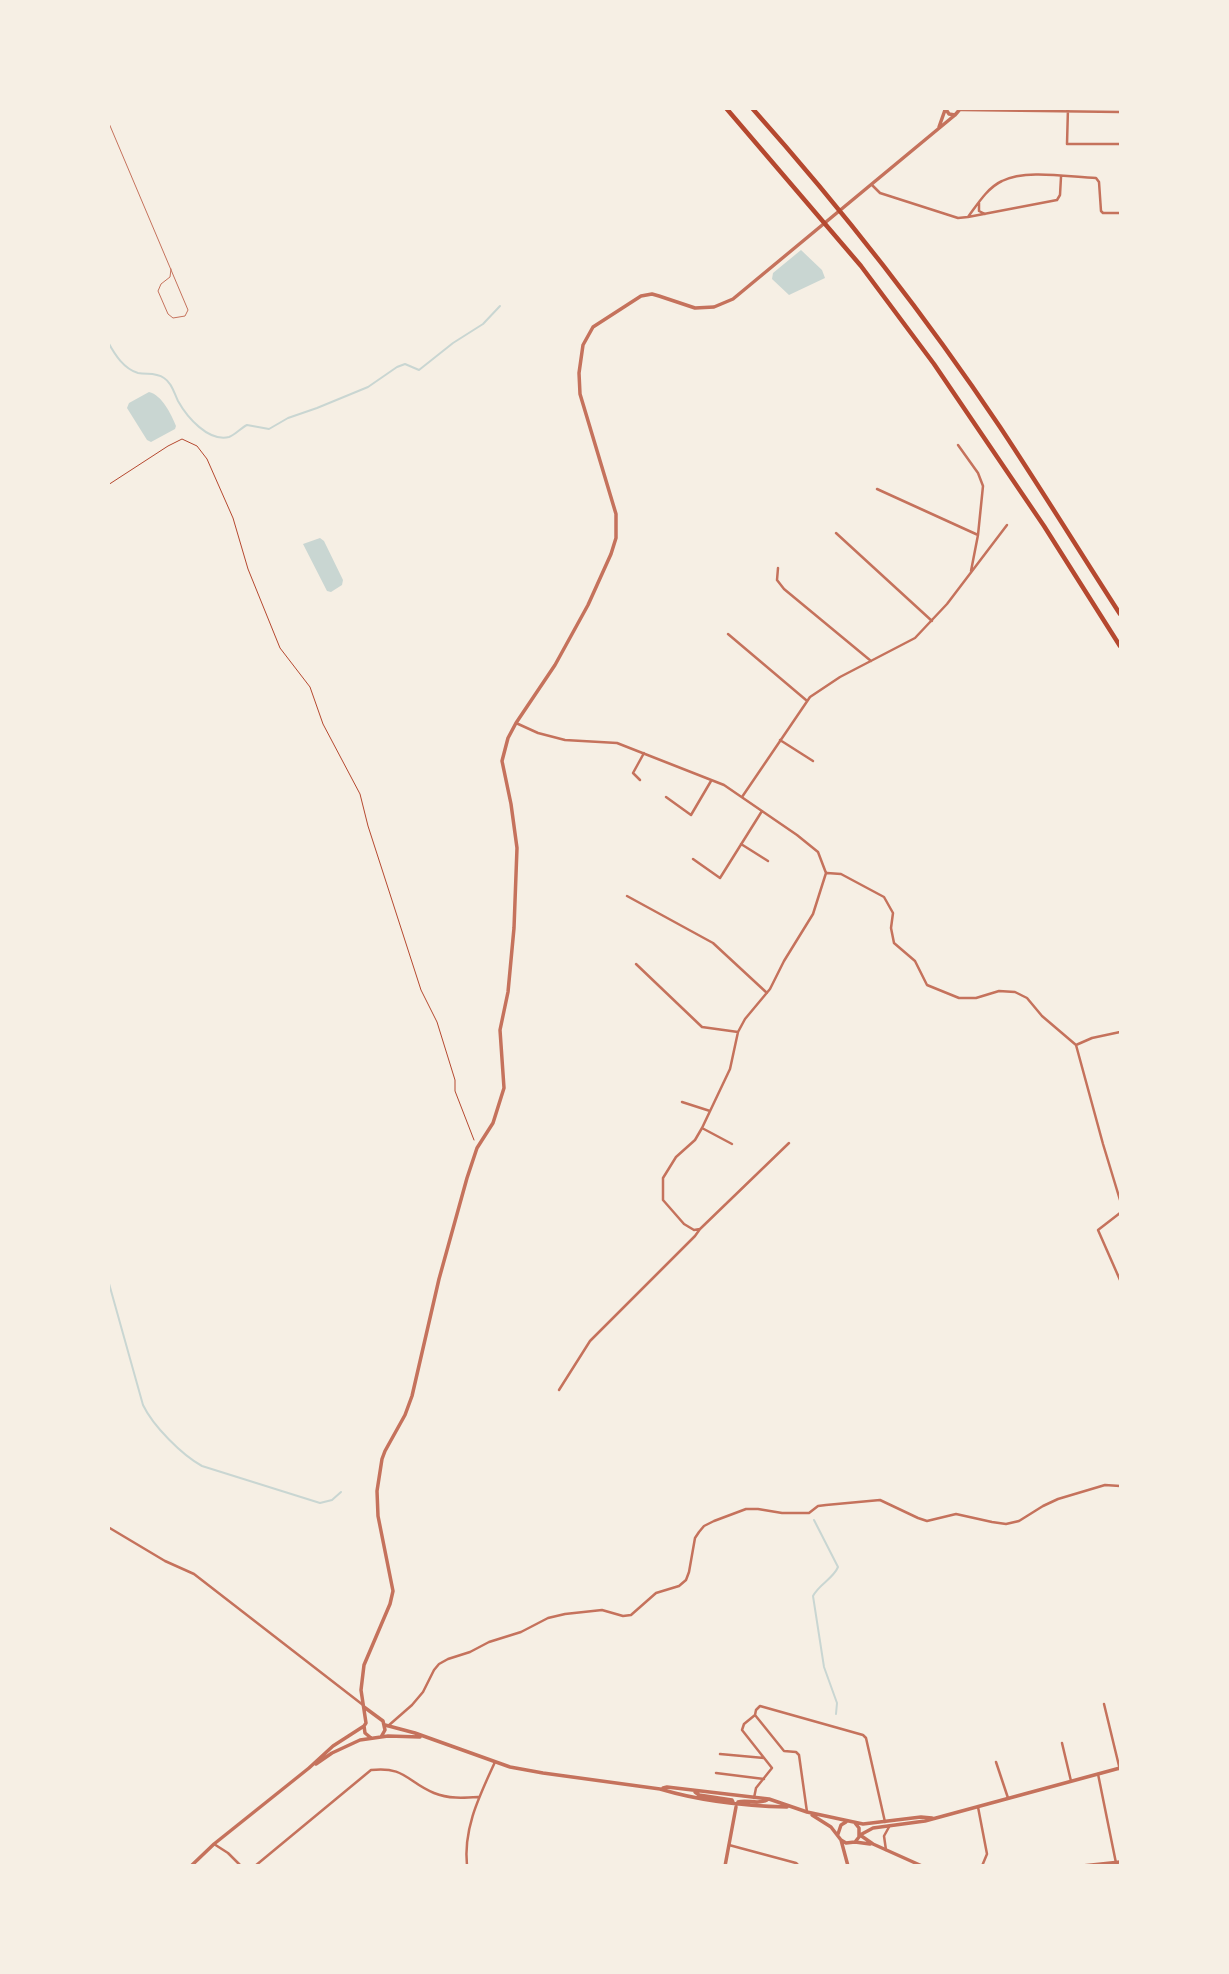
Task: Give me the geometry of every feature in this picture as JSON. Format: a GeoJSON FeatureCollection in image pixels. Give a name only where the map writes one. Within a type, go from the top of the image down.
{"type":"FeatureCollection","features":[{"type":"Feature","properties":{"kind":"highway"},"geometry":{"type":"LineString","coordinates":[[726,108],[861,266],[934,364],[1044,526],[1121,646]]}},
{"type":"Feature","properties":{"kind":"highway"},"geometry":{"type":"LineString","coordinates":[[752,108],[846,217],[950,356],[1000,427],[1121,614]]}},
{"type":"Feature","properties":{"kind":"street"},"geometry":{"type":"LineString","coordinates":[[945,109],[949,114],[955,115]]}},
{"type":"Feature","properties":{"kind":"street"},"geometry":{"type":"LineString","coordinates":[[938,130],[945,109]]}},
{"type":"Feature","properties":{"kind":"street"},"geometry":{"type":"LineString","coordinates":[[372,1738],[365,1733],[361,1690],[364,1665],[393,1591],[378,1516],[377,1491],[380,1471],[385,1451],[412,1396],[439,1279],[477,1148],[493,1123],[504,1088],[500,1030],[508,992],[514,928],[517,848],[502,761],[516,723],[562,653],[598,584],[616,538],[616,514],[579,383],[581,352],[589,332],[635,298],[647,294],[695,308],[724,304],[733,299],[961,109],[1121,111]]}},
{"type":"Feature","properties":{"kind":"street"},"geometry":{"type":"LineString","coordinates":[[1068,109],[1067,144],[1121,144]]}},
{"type":"Feature","properties":{"kind":"street"},"geometry":{"type":"LineString","coordinates":[[968,217],[1000,182],[1017,176],[1096,178],[1099,182],[1101,211],[1121,213]]}},
{"type":"Feature","properties":{"kind":"street"},"geometry":{"type":"LineString","coordinates":[[872,185],[880,193],[958,218],[1057,200],[1061,177]]}},
{"type":"Feature","properties":{"kind":"street"},"geometry":{"type":"LineString","coordinates":[[979,203],[979,211],[986,215]]}},
{"type":"Feature","properties":{"kind":"street"},"geometry":{"type":"LineString","coordinates":[[958,445],[978,473],[983,486],[971,574]]}},
{"type":"Feature","properties":{"kind":"street"},"geometry":{"type":"LineString","coordinates":[[877,489],[978,534]]}},
{"type":"Feature","properties":{"kind":"street"},"geometry":{"type":"LineString","coordinates":[[742,797],[810,697],[840,677],[915,638],[947,604],[1007,525]]}},
{"type":"Feature","properties":{"kind":"street"},"geometry":{"type":"LineString","coordinates":[[836,533],[932,621]]}},
{"type":"Feature","properties":{"kind":"street"},"geometry":{"type":"LineString","coordinates":[[778,568],[777,580],[789,595],[872,661]]}},
{"type":"Feature","properties":{"kind":"street"},"geometry":{"type":"LineString","coordinates":[[729,634],[807,701]]}},
{"type":"Feature","properties":{"kind":"street"},"geometry":{"type":"LineString","coordinates":[[516,723],[538,733],[565,740],[617,743],[724,785],[818,852],[826,873],[813,914],[767,993],[745,1019],[738,1032],[730,1069],[702,1128],[695,1140],[676,1157],[663,1178],[663,1200],[684,1224],[694,1230],[700,1229]]}},
{"type":"Feature","properties":{"kind":"street"},"geometry":{"type":"LineString","coordinates":[[780,740],[813,761]]}},
{"type":"Feature","properties":{"kind":"street"},"geometry":{"type":"LineString","coordinates":[[640,780],[633,773],[644,753]]}},
{"type":"Feature","properties":{"kind":"street"},"geometry":{"type":"LineString","coordinates":[[666,797],[691,815],[712,780]]}},
{"type":"Feature","properties":{"kind":"street"},"geometry":{"type":"LineString","coordinates":[[693,859],[720,878],[762,811]]}},
{"type":"Feature","properties":{"kind":"street"},"geometry":{"type":"LineString","coordinates":[[741,844],[768,861]]}},
{"type":"Feature","properties":{"kind":"street"},"geometry":{"type":"LineString","coordinates":[[826,873],[841,874],[884,897],[893,913],[891,928],[894,943],[915,961],[927,985],[959,998],[976,998],[999,991],[1015,992],[1027,998],[1042,1016],[1076,1045],[1121,1200]]}},
{"type":"Feature","properties":{"kind":"street"},"geometry":{"type":"LineString","coordinates":[[627,896],[713,943],[767,993]]}},
{"type":"Feature","properties":{"kind":"street"},"geometry":{"type":"LineString","coordinates":[[636,964],[702,1027],[738,1032]]}},
{"type":"Feature","properties":{"kind":"street"},"geometry":{"type":"LineString","coordinates":[[1076,1045],[1092,1038],[1121,1032]]}},
{"type":"Feature","properties":{"kind":"street"},"geometry":{"type":"LineString","coordinates":[[682,1102],[710,1111]]}},
{"type":"Feature","properties":{"kind":"street"},"geometry":{"type":"LineString","coordinates":[[702,1128],[732,1144]]}},
{"type":"Feature","properties":{"kind":"street"},"geometry":{"type":"LineString","coordinates":[[559,1390],[590,1341],[789,1143]]}},
{"type":"Feature","properties":{"kind":"street"},"geometry":{"type":"LineString","coordinates":[[1121,1213],[1098,1230],[1121,1280]]}},
{"type":"Feature","properties":{"kind":"street"},"geometry":{"type":"LineString","coordinates":[[381,1737],[386,1726],[412,1705],[423,1692],[439,1664],[521,1632],[548,1618],[602,1609],[622,1616],[631,1615],[656,1593],[679,1586],[686,1580],[695,1538],[704,1526],[746,1509],[809,1513],[818,1506],[880,1500],[928,1521],[956,1514],[1006,1524],[1019,1521],[1058,1499],[1105,1485],[1121,1486]]}},
{"type":"Feature","properties":{"kind":"street"},"geometry":{"type":"LineString","coordinates":[[108,1527],[165,1561],[194,1574],[380,1718],[386,1726],[415,1733],[495,1762],[543,1773],[660,1789],[736,1804],[787,1807]]}},
{"type":"Feature","properties":{"kind":"street"},"geometry":{"type":"LineString","coordinates":[[660,1789],[667,1787],[769,1799],[787,1807],[863,1824],[932,1818],[1120,1769],[1104,1704]]}},
{"type":"Feature","properties":{"kind":"street"},"geometry":{"type":"LineString","coordinates":[[754,1798],[756,1788],[772,1768],[743,1730],[744,1724],[760,1706],[766,1706],[863,1735],[866,1738],[885,1822]]}},
{"type":"Feature","properties":{"kind":"street"},"geometry":{"type":"LineString","coordinates":[[755,1713],[784,1751],[796,1752],[799,1755],[807,1812]]}},
{"type":"Feature","properties":{"kind":"street"},"geometry":{"type":"LineString","coordinates":[[191,1866],[333,1746],[371,1718],[380,1718]]}},
{"type":"Feature","properties":{"kind":"street"},"geometry":{"type":"LineString","coordinates":[[309,1768],[360,1740],[422,1737]]}},
{"type":"Feature","properties":{"kind":"street"},"geometry":{"type":"LineString","coordinates":[[1062,1743],[1071,1781]]}},
{"type":"Feature","properties":{"kind":"street"},"geometry":{"type":"LineString","coordinates":[[720,1754],[764,1758]]}},
{"type":"Feature","properties":{"kind":"street"},"geometry":{"type":"LineString","coordinates":[[467,1866],[469,1824],[495,1762]]}},
{"type":"Feature","properties":{"kind":"street"},"geometry":{"type":"LineString","coordinates":[[996,1762],[1007,1798]]}},
{"type":"Feature","properties":{"kind":"street"},"geometry":{"type":"LineString","coordinates":[[255,1866],[372,1770],[391,1769],[432,1792],[452,1798],[479,1797]]}},
{"type":"Feature","properties":{"kind":"street"},"geometry":{"type":"LineString","coordinates":[[716,1773],[764,1779]]}},
{"type":"Feature","properties":{"kind":"street"},"geometry":{"type":"LineString","coordinates":[[1082,1866],[1118,1863],[1098,1774]]}},
{"type":"Feature","properties":{"kind":"street"},"geometry":{"type":"LineString","coordinates":[[693,1791],[699,1795],[732,1800],[736,1804]]}},
{"type":"Feature","properties":{"kind":"street"},"geometry":{"type":"LineString","coordinates":[[726,1866],[736,1804],[738,1801],[762,1803],[769,1799]]}},
{"type":"Feature","properties":{"kind":"street"},"geometry":{"type":"LineString","coordinates":[[978,1807],[987,1854],[982,1866]]}},
{"type":"Feature","properties":{"kind":"street"},"geometry":{"type":"LineString","coordinates":[[807,1812],[831,1827],[840,1838],[853,1843],[873,1844]]}},
{"type":"Feature","properties":{"kind":"street"},"geometry":{"type":"LineString","coordinates":[[848,1866],[847,1850],[860,1835],[873,1828],[932,1818]]}},
{"type":"Feature","properties":{"kind":"street"},"geometry":{"type":"LineString","coordinates":[[846,1822],[838,1829],[847,1858]]}},
{"type":"Feature","properties":{"kind":"street"},"geometry":{"type":"LineString","coordinates":[[854,1823],[859,1828],[860,1835],[873,1844],[921,1865]]}},
{"type":"Feature","properties":{"kind":"street"},"geometry":{"type":"LineString","coordinates":[[886,1850],[884,1836],[889,1827]]}},
{"type":"Feature","properties":{"kind":"street"},"geometry":{"type":"LineString","coordinates":[[214,1844],[241,1866]]}},
{"type":"Feature","properties":{"kind":"street"},"geometry":{"type":"LineString","coordinates":[[729,1845],[799,1866]]}},
{"type":"Feature","properties":{"kind":"lane"},"geometry":{"type":"LineString","coordinates":[[108,121],[177,283],[188,310],[185,316],[177,318],[169,314],[158,291],[161,284],[170,277],[171,269]]}},
{"type":"Feature","properties":{"kind":"path"},"geometry":{"type":"LineString","coordinates":[[108,485],[183,439],[197,446],[207,459],[233,518],[247,569],[280,648],[310,687],[323,724],[360,794],[421,989],[437,1022],[455,1091],[477,1148]]}},
{"type":"Feature","properties":{"kind":"shaded area"},"geometry":{"type":"Polygon","coordinates":[[[801,250],[822,270],[825,278],[789,295],[772,279],[773,273],[801,250]]]}},
{"type":"Feature","properties":{"kind":"shaded area"},"geometry":{"type":"Polygon","coordinates":[[[149,392],[162,401],[176,426],[151,442],[147,440],[127,408],[129,403],[149,392]]]}},
{"type":"Feature","properties":{"kind":"shaded area"},"geometry":{"type":"Polygon","coordinates":[[[320,538],[343,580],[342,585],[331,592],[327,591],[303,544],[320,538]]]}},
{"type":"Feature","properties":{"kind":"waterway"},"geometry":{"type":"LineString","coordinates":[[108,342],[128,368],[167,380],[193,421],[206,432],[221,438],[229,437],[247,425],[269,429],[288,418],[368,387],[405,364],[419,370],[483,324],[500,306]]}},
{"type":"Feature","properties":{"kind":"waterway"},"geometry":{"type":"LineString","coordinates":[[108,1280],[143,1405],[161,1431],[177,1447],[202,1466],[320,1503],[332,1500],[341,1492]]}},
{"type":"Feature","properties":{"kind":"waterway"},"geometry":{"type":"LineString","coordinates":[[814,1520],[838,1567],[813,1596],[824,1667],[837,1703],[836,1714]]}}]}
